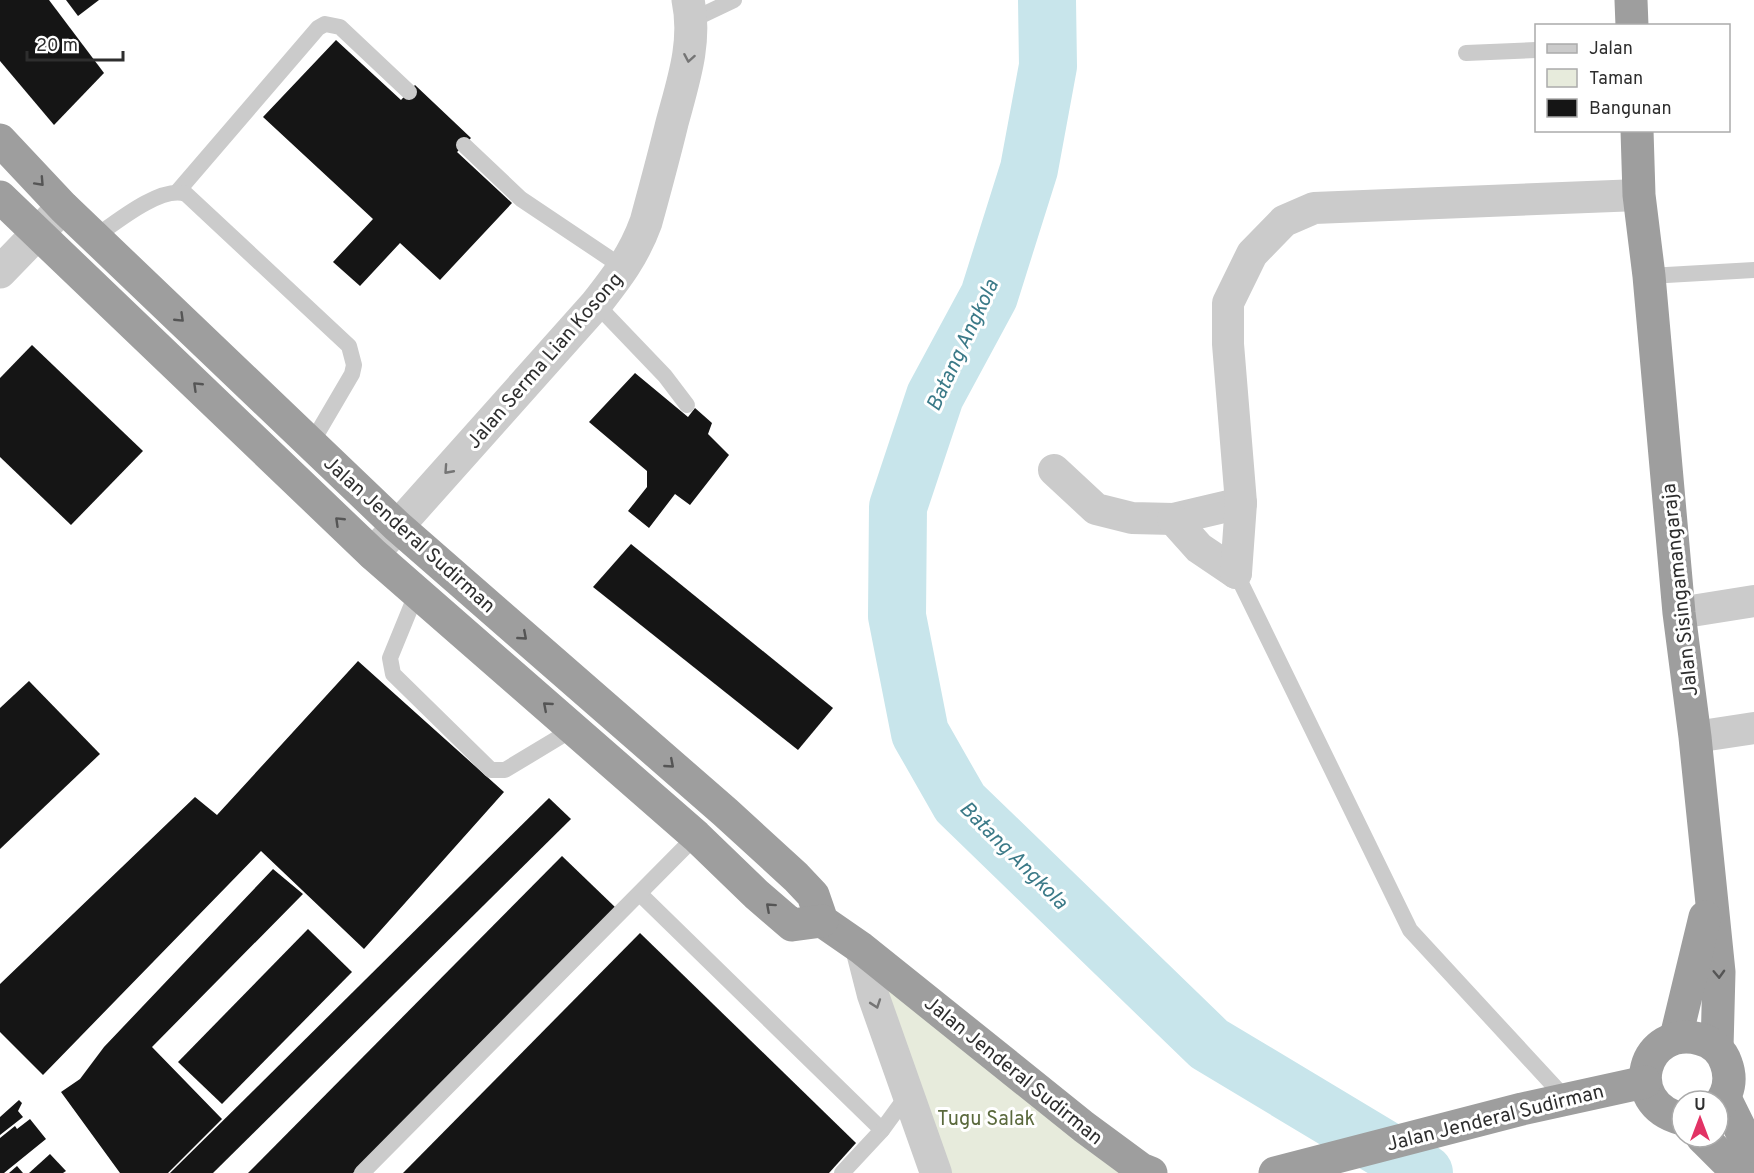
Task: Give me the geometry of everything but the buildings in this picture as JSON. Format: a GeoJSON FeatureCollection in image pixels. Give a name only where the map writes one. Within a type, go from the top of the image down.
{"type":"FeatureCollection","features":[{"type":"Feature","properties":{"kind":"highway"},"geometry":{"type":"LineString","coordinates":[[1631,0],[1632,24]]}},
{"type":"Feature","properties":{"kind":"highway","name":"Jalan Sisingamangaraja"},"geometry":{"type":"LineString","coordinates":[[1637,132],[1639,195],[1649,276],[1679,613],[1695,737],[1719,972],[1717,1048]]}},
{"type":"Feature","properties":{"kind":"highway","name":"Jalan Jenderal Sudirman"},"geometry":{"type":"LineString","coordinates":[[0,140],[63,207],[397,526],[796,876],[813,895],[822,921],[861,948],[1084,1127],[1151,1173]]}},
{"type":"Feature","properties":{"kind":"highway","name":"Jalan Jenderal Sudirman"},"geometry":{"type":"LineString","coordinates":[[0,197],[373,554],[696,836],[756,894],[792,925],[822,921]]}},
{"type":"Feature","properties":{"kind":"highway"},"geometry":{"type":"LineString","coordinates":[[1676,1037],[1711,895]]}},
{"type":"Feature","properties":{"kind":"highway"},"geometry":{"type":"LineString","coordinates":[[1670,1116],[1658,1108],[1649,1096],[1645,1082],[1646,1066],[1663,1044],[1676,1037],[1691,1036],[1705,1040],[1717,1048],[1725,1059],[1729,1071],[1727,1089]]}},
{"type":"Feature","properties":{"kind":"highway","name":"Jalan Jenderal Sudirman"},"geometry":{"type":"LineString","coordinates":[[1275,1173],[1522,1109],[1645,1082]]}},
{"type":"Feature","properties":{"kind":"highway"},"geometry":{"type":"LineString","coordinates":[[1730,1117],[1754,1157]]}},
{"type":"Feature","properties":{"kind":"highway"},"geometry":{"type":"LineString","coordinates":[[1714,1149],[1738,1173]]}},
{"type":"Feature","properties":{"kind":"street","name":"Jalan Serma Lian Kosong"},"geometry":{"type":"LineString","coordinates":[[373,554],[596,304],[624,268],[637,246],[646,222],[687,69],[692,40],[690,10]]}},
{"type":"Feature","properties":{"kind":"street"},"geometry":{"type":"LineString","coordinates":[[1173,519],[1199,548],[1236,573],[1241,503],[1228,344],[1228,303],[1252,254],[1284,221],[1314,208],[1639,195]]}},
{"type":"Feature","properties":{"kind":"street"},"geometry":{"type":"LineString","coordinates":[[0,272],[63,207]]}},
{"type":"Feature","properties":{"kind":"street"},"geometry":{"type":"LineString","coordinates":[[1054,470],[1096,509],[1132,518],[1173,519],[1241,503]]}},
{"type":"Feature","properties":{"kind":"street"},"geometry":{"type":"LineString","coordinates":[[1679,613],[1754,601]]}},
{"type":"Feature","properties":{"kind":"street"},"geometry":{"type":"LineString","coordinates":[[1695,737],[1754,728]]}},
{"type":"Feature","properties":{"kind":"street"},"geometry":{"type":"LineString","coordinates":[[861,948],[873,995],[936,1173]]}},
{"type":"Feature","properties":{"kind":"lane"},"geometry":{"type":"LineString","coordinates":[[690,10],[734,0]]}},
{"type":"Feature","properties":{"kind":"lane"},"geometry":{"type":"LineString","coordinates":[[178,191],[318,28],[325,24],[340,27],[409,92]]}},
{"type":"Feature","properties":{"kind":"lane"},"geometry":{"type":"LineString","coordinates":[[1466,53],[1535,50]]}},
{"type":"Feature","properties":{"kind":"lane"},"geometry":{"type":"LineString","coordinates":[[464,145],[521,199],[624,268]]}},
{"type":"Feature","properties":{"kind":"lane"},"geometry":{"type":"LineString","coordinates":[[95,237],[161,195],[178,191],[186,194],[349,346],[354,365],[352,374],[311,444]]}},
{"type":"Feature","properties":{"kind":"lane"},"geometry":{"type":"LineString","coordinates":[[1649,276],[1754,270]]}},
{"type":"Feature","properties":{"kind":"lane"},"geometry":{"type":"LineString","coordinates":[[596,304],[665,376],[687,405]]}},
{"type":"Feature","properties":{"kind":"lane"},"geometry":{"type":"LineString","coordinates":[[1236,573],[1410,930],[1566,1099]]}},
{"type":"Feature","properties":{"kind":"lane"},"geometry":{"type":"LineString","coordinates":[[417,592],[390,658],[393,674],[490,770],[505,770],[573,729]]}},
{"type":"Feature","properties":{"kind":"lane"},"geometry":{"type":"LineString","coordinates":[[362,1173],[696,836]]}},
{"type":"Feature","properties":{"kind":"lane"},"geometry":{"type":"LineString","coordinates":[[640,894],[882,1130]]}},
{"type":"Feature","properties":{"kind":"lane"},"geometry":{"type":"LineString","coordinates":[[842,1173],[882,1130],[909,1093]]}},
{"type":"Feature","properties":{"kind":"green space","name":"Tugu Salak"},"geometry":{"type":"Polygon","coordinates":[[[878,965],[1149,1173],[944,1173],[878,965]]]}},
{"type":"Feature","properties":{"kind":"waterway","name":"Batang Angkola"},"geometry":{"type":"LineString","coordinates":[[1047,0],[1048,66],[1029,169],[989,296],[935,396],[898,507],[897,616],[920,733],[960,803],[1209,1044],[1424,1173]]}}]}
